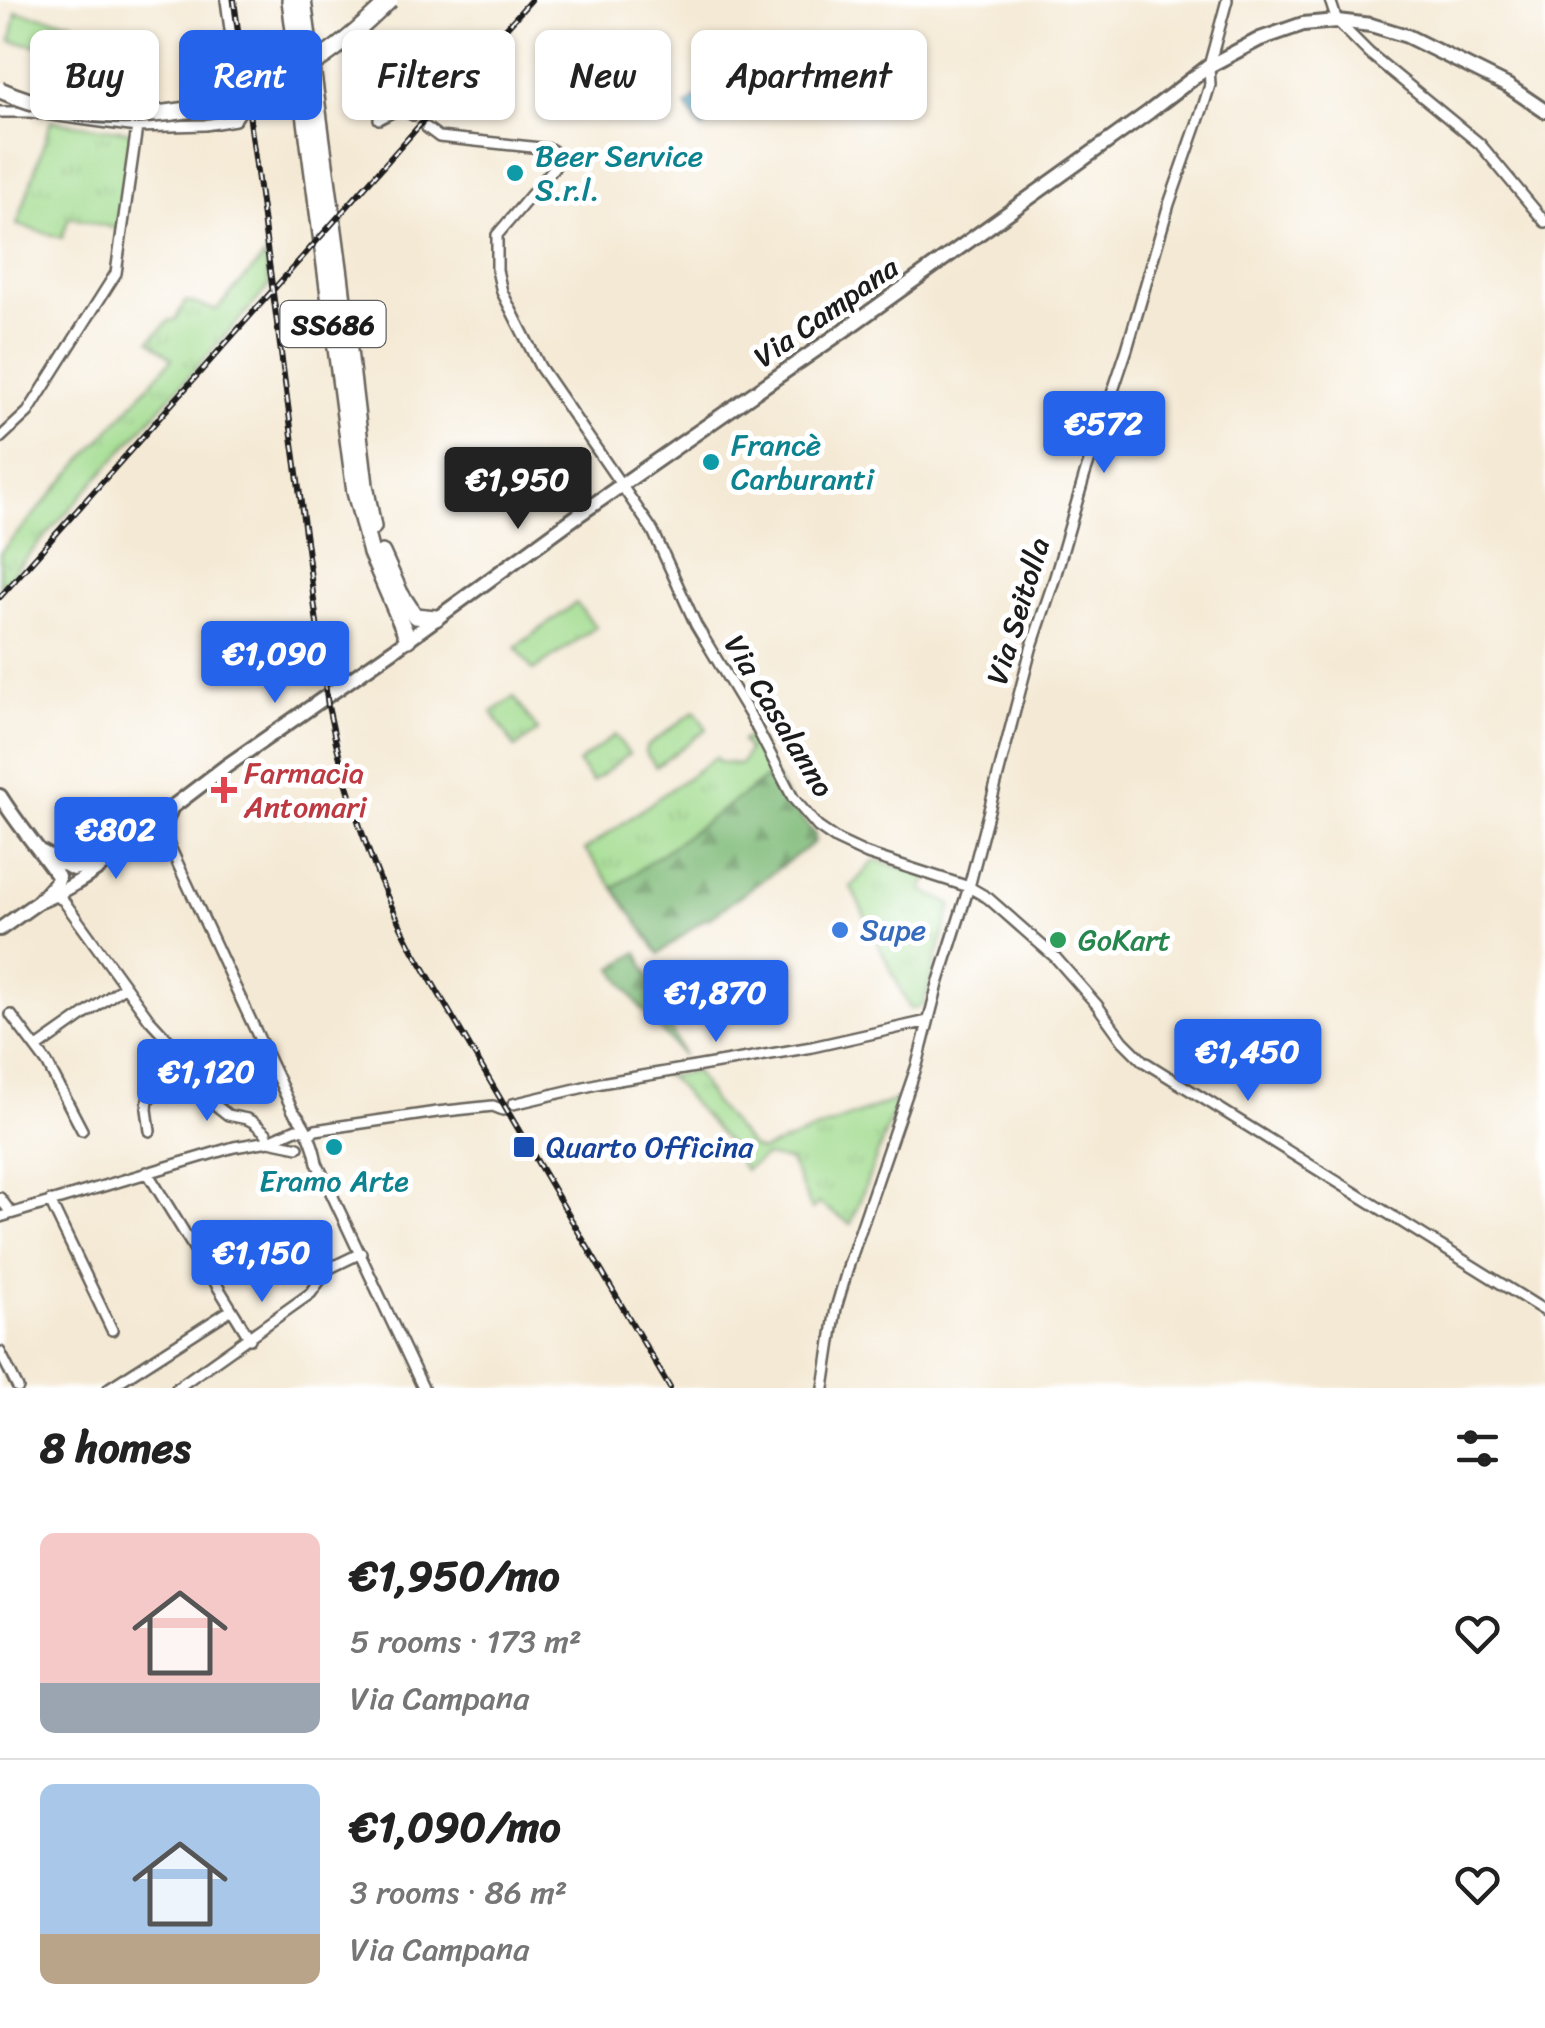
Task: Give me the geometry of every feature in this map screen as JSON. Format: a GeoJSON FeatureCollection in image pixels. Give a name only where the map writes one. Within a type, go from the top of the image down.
{"type":"FeatureCollection","features":[{"type":"Feature","properties":{"kind":"highway"},"geometry":{"type":"LineString","coordinates":[[0,90],[46,106],[86,113],[156,114],[204,106],[261,88],[309,66],[353,35],[390,0]]}},
{"type":"Feature","properties":{"kind":"highway","name":"SS686"},"geometry":{"type":"LineString","coordinates":[[301,2],[369,507],[384,560],[415,616]]}},
{"type":"Feature","properties":{"kind":"highway","name":"SS686"},"geometry":{"type":"LineString","coordinates":[[301,2],[355,492],[371,553],[412,636]]}},
{"type":"Feature","properties":{"kind":"highway"},"geometry":{"type":"LineString","coordinates":[[412,636],[415,616],[436,618]]}},
{"type":"Feature","properties":{"kind":"main road","name":"Via Campana"},"geometry":{"type":"LineString","coordinates":[[154,830],[171,808],[224,767],[846,329],[1209,66],[1260,39],[1303,24],[1372,25],[1407,36],[1508,86],[1545,111]]}},
{"type":"Feature","properties":{"kind":"main road"},"geometry":{"type":"LineString","coordinates":[[0,796],[30,842],[64,882]]}},
{"type":"Feature","properties":{"kind":"main road"},"geometry":{"type":"LineString","coordinates":[[0,930],[87,866],[154,830]]}},
{"type":"Feature","properties":{"kind":"street"},"geometry":{"type":"LineString","coordinates":[[78,120],[137,127],[205,125],[240,117],[226,0]]}},
{"type":"Feature","properties":{"kind":"street","name":"Via Seitolla"},"geometry":{"type":"LineString","coordinates":[[824,1388],[836,1308],[907,1097],[969,887],[1031,650],[1169,204],[1210,85],[1209,66],[1227,0]]}},
{"type":"Feature","properties":{"kind":"street"},"geometry":{"type":"LineString","coordinates":[[1330,0],[1337,22],[1480,144],[1545,222]]}},
{"type":"Feature","properties":{"kind":"street"},"geometry":{"type":"LineString","coordinates":[[0,112],[30,112]]}},
{"type":"Feature","properties":{"kind":"street"},"geometry":{"type":"LineString","coordinates":[[0,438],[28,412],[116,273],[137,127]]}},
{"type":"Feature","properties":{"kind":"street","name":"Via Casalanno"},"geometry":{"type":"LineString","coordinates":[[427,128],[439,138],[550,148],[555,154],[557,164],[497,235],[496,270],[508,307],[540,366],[653,532],[696,625],[750,715],[784,783],[818,827],[867,854],[969,887],[1004,909],[1055,956],[1143,1061],[1545,1311]]}},
{"type":"Feature","properties":{"kind":"street"},"geometry":{"type":"LineString","coordinates":[[154,830],[176,859],[294,1114],[300,1118],[304,1146],[269,1141]]}},
{"type":"Feature","properties":{"kind":"street"},"geometry":{"type":"LineString","coordinates":[[64,882],[125,986],[194,1068],[214,1104],[228,1115],[253,1122],[269,1141]]}},
{"type":"Feature","properties":{"kind":"street"},"geometry":{"type":"LineString","coordinates":[[37,1048],[125,986]]}},
{"type":"Feature","properties":{"kind":"street"},"geometry":{"type":"LineString","coordinates":[[11,1015],[37,1048],[82,1130]]}},
{"type":"Feature","properties":{"kind":"street"},"geometry":{"type":"LineString","coordinates":[[0,1198],[6,1215],[234,1146],[334,1127],[503,1107],[602,1083],[812,1047],[928,1021]]}},
{"type":"Feature","properties":{"kind":"street"},"geometry":{"type":"LineString","coordinates":[[150,1131],[148,1099],[198,1075]]}},
{"type":"Feature","properties":{"kind":"street"},"geometry":{"type":"LineString","coordinates":[[302,1132],[290,1139],[316,1162]]}},
{"type":"Feature","properties":{"kind":"street"},"geometry":{"type":"LineString","coordinates":[[302,1132],[316,1154],[316,1162],[423,1388]]}},
{"type":"Feature","properties":{"kind":"street"},"geometry":{"type":"LineString","coordinates":[[147,1172],[250,1338]]}},
{"type":"Feature","properties":{"kind":"street"},"geometry":{"type":"LineString","coordinates":[[50,1202],[112,1330]]}},
{"type":"Feature","properties":{"kind":"street"},"geometry":{"type":"LineString","coordinates":[[177,1388],[311,1293],[328,1269],[361,1254]]}},
{"type":"Feature","properties":{"kind":"street"},"geometry":{"type":"LineString","coordinates":[[109,1388],[226,1313]]}},
{"type":"Feature","properties":{"kind":"street"},"geometry":{"type":"LineString","coordinates":[[0,1352],[18,1388]]}},
{"type":"Feature","properties":{"kind":"green space"},"geometry":{"type":"Polygon","coordinates":[[[16,12],[73,22],[72,30],[30,30],[30,44],[11,41],[16,12]]]}},
{"type":"Feature","properties":{"kind":"green space"},"geometry":{"type":"Polygon","coordinates":[[[51,121],[132,134],[118,229],[69,217],[62,238],[17,225],[51,121]]]}},
{"type":"Feature","properties":{"kind":"green space"},"geometry":{"type":"Polygon","coordinates":[[[265,256],[267,289],[0,587],[0,553],[172,359],[150,340],[170,320],[175,320],[186,301],[216,310],[265,256]]]}},
{"type":"Feature","properties":{"kind":"green space"},"geometry":{"type":"Polygon","coordinates":[[[576,603],[596,627],[533,671],[516,647],[576,603]]]}},
{"type":"Feature","properties":{"kind":"green space"},"geometry":{"type":"Polygon","coordinates":[[[514,697],[538,731],[515,748],[492,712],[514,697]]]}},
{"type":"Feature","properties":{"kind":"green space"},"geometry":{"type":"Polygon","coordinates":[[[695,711],[707,729],[656,767],[645,752],[646,747],[695,711]]]}},
{"type":"Feature","properties":{"kind":"green space"},"geometry":{"type":"Polygon","coordinates":[[[615,735],[629,754],[592,782],[578,763],[615,735]]]}},
{"type":"Feature","properties":{"kind":"green space"},"geometry":{"type":"Polygon","coordinates":[[[754,737],[773,773],[614,888],[585,850],[716,757],[719,762],[741,764],[748,750],[742,741],[754,737]]]}},
{"type":"Feature","properties":{"kind":"green space"},"geometry":{"type":"Polygon","coordinates":[[[773,773],[793,809],[815,834],[815,842],[659,954],[614,888],[773,773]]]}},
{"type":"Feature","properties":{"kind":"green space"},"geometry":{"type":"Polygon","coordinates":[[[875,860],[929,876],[922,890],[952,905],[923,1006],[910,1009],[851,887],[875,860]]]}},
{"type":"Feature","properties":{"kind":"green space"},"geometry":{"type":"Polygon","coordinates":[[[638,952],[683,1056],[636,1002],[613,968],[638,952]]]}},
{"type":"Feature","properties":{"kind":"green space"},"geometry":{"type":"Polygon","coordinates":[[[696,1072],[713,1102],[751,1146],[760,1151],[898,1099],[851,1224],[818,1203],[812,1210],[790,1161],[765,1156],[745,1170],[739,1163],[742,1159],[665,1076],[696,1072]]]}},
{"type":"Feature","properties":{"kind":"water"},"geometry":{"type":"Polygon","coordinates":[[[696,120],[714,120],[702,129],[696,120]]]}},
{"type":"Feature","properties":{"kind":"tunnel"},"geometry":{"type":"LineString","coordinates":[[418,120],[427,128]]}},
{"type":"Feature","properties":{"kind":"railway"},"geometry":{"type":"LineString","coordinates":[[234,0],[328,706],[351,800],[384,890],[412,948],[670,1388]]}},
{"type":"Feature","properties":{"kind":"railway"},"geometry":{"type":"LineString","coordinates":[[0,597],[531,0]]}},
{"type":"Feature","properties":{"kind":"place","name":"Beer Service S.r.l."},"geometry":{"type":"Point","coordinates":[515,173]}},
{"type":"Feature","properties":{"kind":"place","name":"Francè Carburanti"},"geometry":{"type":"Point","coordinates":[711,462]}},
{"type":"Feature","properties":{"kind":"place","name":"Farmacia Antomari"},"geometry":{"type":"Point","coordinates":[224,790]}},
{"type":"Feature","properties":{"kind":"place","name":"Supe"},"geometry":{"type":"Point","coordinates":[840,930]}},
{"type":"Feature","properties":{"kind":"place","name":"GoKart"},"geometry":{"type":"Point","coordinates":[1058,940]}},
{"type":"Feature","properties":{"kind":"place","name":"Eramo Arte"},"geometry":{"type":"Point","coordinates":[334,1147]}},
{"type":"Feature","properties":{"kind":"place","name":"Quarto Officina"},"geometry":{"type":"Point","coordinates":[524,1147]}}]}
